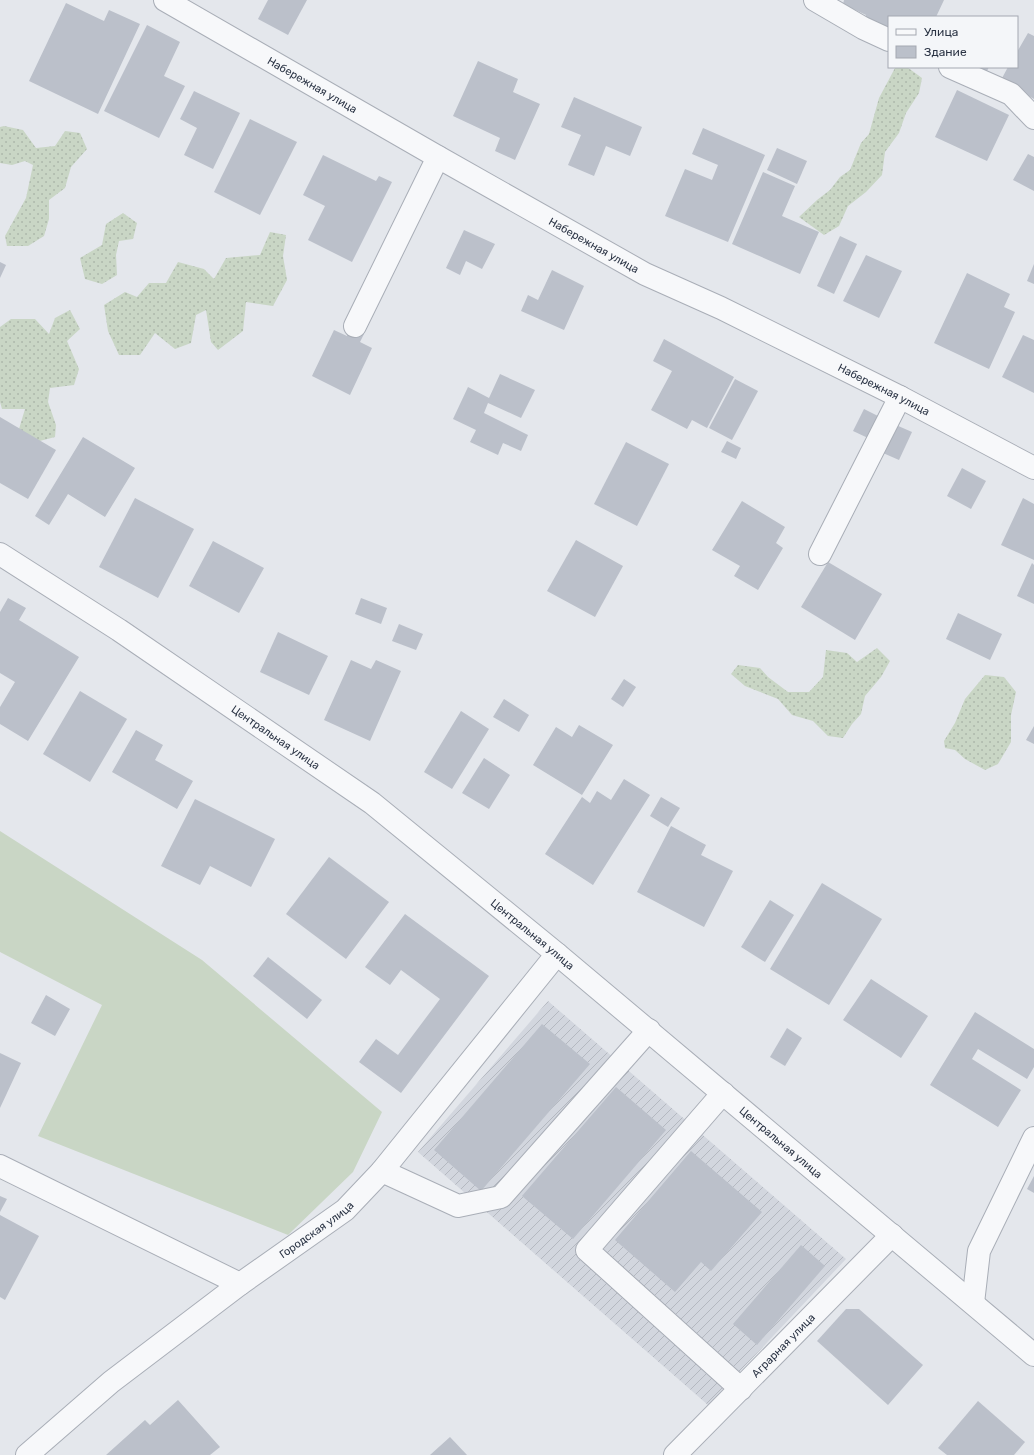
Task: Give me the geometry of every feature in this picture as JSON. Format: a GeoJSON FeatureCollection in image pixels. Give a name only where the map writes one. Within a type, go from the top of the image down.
{"type":"FeatureCollection","features":[{"type":"Feature","properties":{"kind":"street","name":"Набережная улица"},"geometry":{"type":"LineString","coordinates":[[165,0],[438,158],[644,274],[721,308],[900,397],[1034,468]]}},
{"type":"Feature","properties":{"kind":"street"},"geometry":{"type":"LineString","coordinates":[[815,0],[863,28],[888,40]]}},
{"type":"Feature","properties":{"kind":"street"},"geometry":{"type":"LineString","coordinates":[[952,68],[1011,94],[1034,118]]}},
{"type":"Feature","properties":{"kind":"street"},"geometry":{"type":"LineString","coordinates":[[355,326],[438,158]]}},
{"type":"Feature","properties":{"kind":"street"},"geometry":{"type":"LineString","coordinates":[[820,554],[900,397]]}},
{"type":"Feature","properties":{"kind":"street","name":"Центральная улица"},"geometry":{"type":"LineString","coordinates":[[0,554],[119,630],[372,803],[649,1030],[1034,1355]]}},
{"type":"Feature","properties":{"kind":"street","name":"Городская улица"},"geometry":{"type":"LineString","coordinates":[[27,1455],[111,1382],[240,1284],[345,1210],[382,1171],[557,954]]}},
{"type":"Feature","properties":{"kind":"street"},"geometry":{"type":"LineString","coordinates":[[382,1171],[458,1206],[501,1197],[649,1030]]}},
{"type":"Feature","properties":{"kind":"street"},"geometry":{"type":"LineString","coordinates":[[723,1093],[587,1250],[741,1389]]}},
{"type":"Feature","properties":{"kind":"street"},"geometry":{"type":"LineString","coordinates":[[973,1303],[979,1251],[1034,1138]]}},
{"type":"Feature","properties":{"kind":"street"},"geometry":{"type":"LineString","coordinates":[[0,1166],[240,1284]]}},
{"type":"Feature","properties":{"kind":"street","name":"Аграрная улица"},"geometry":{"type":"LineString","coordinates":[[675,1455],[892,1235]]}},
{"type":"Feature","properties":{"kind":"shaded area"},"geometry":{"type":"Polygon","coordinates":[[[548,1001],[846,1259],[708,1405],[418,1152],[548,1001]]]}},
{"type":"Feature","properties":{"kind":"green space"},"geometry":{"type":"Polygon","coordinates":[[[895,68],[908,68],[922,78],[919,93],[906,113],[899,133],[885,152],[882,175],[866,192],[848,206],[839,226],[824,235],[799,217],[830,190],[840,177],[850,170],[861,143],[869,134],[879,98],[895,68]]]}},
{"type":"Feature","properties":{"kind":"green space"},"geometry":{"type":"Polygon","coordinates":[[[4,126],[23,130],[36,148],[55,146],[65,131],[80,133],[87,149],[71,167],[65,188],[49,200],[49,219],[44,236],[28,246],[7,246],[5,236],[26,198],[33,165],[25,161],[12,165],[0,163],[0,127],[4,126]]]}},
{"type":"Feature","properties":{"kind":"green space"},"geometry":{"type":"Polygon","coordinates":[[[123,213],[137,223],[133,239],[119,241],[116,255],[117,275],[102,284],[85,279],[80,258],[102,245],[106,224],[123,213]]]}},
{"type":"Feature","properties":{"kind":"green space"},"geometry":{"type":"Polygon","coordinates":[[[270,232],[286,235],[283,256],[287,280],[273,306],[246,302],[243,331],[218,350],[211,342],[206,310],[196,315],[191,343],[175,349],[155,333],[140,355],[119,355],[108,331],[104,305],[125,292],[137,297],[149,283],[166,283],[178,262],[204,269],[214,279],[226,258],[260,255],[270,232]]]}},
{"type":"Feature","properties":{"kind":"green space"},"geometry":{"type":"Polygon","coordinates":[[[70,310],[80,329],[67,341],[79,369],[74,385],[50,388],[48,402],[56,425],[55,437],[32,443],[19,429],[25,409],[2,409],[0,402],[0,327],[11,319],[35,319],[49,334],[55,318],[70,310]]]}},
{"type":"Feature","properties":{"kind":"green space"},"geometry":{"type":"Polygon","coordinates":[[[877,648],[890,661],[881,677],[865,696],[861,714],[843,738],[828,736],[813,721],[792,715],[778,699],[745,686],[731,674],[738,665],[760,668],[768,677],[788,692],[809,692],[823,677],[826,650],[847,653],[857,662],[877,648]]]}},
{"type":"Feature","properties":{"kind":"green space"},"geometry":{"type":"Polygon","coordinates":[[[985,675],[1004,677],[1016,692],[1011,715],[1011,742],[998,764],[985,770],[965,759],[955,750],[945,748],[944,741],[955,723],[965,699],[985,675]]]}},
{"type":"Feature","properties":{"kind":"green space"},"geometry":{"type":"Polygon","coordinates":[[[0,831],[202,960],[382,1112],[353,1172],[288,1235],[38,1136],[102,1005],[0,952],[0,831]]]}},
{"type":"Feature","properties":{"kind":"building"},"geometry":{"type":"Polygon","coordinates":[[[268,0],[307,0],[288,35],[258,19],[268,0]]]}},
{"type":"Feature","properties":{"kind":"building"},"geometry":{"type":"Polygon","coordinates":[[[844,0],[944,0],[936,16],[888,16],[888,28],[865,17],[866,15],[843,4],[844,0]]]}},
{"type":"Feature","properties":{"kind":"building"},"geometry":{"type":"Polygon","coordinates":[[[66,3],[104,21],[109,10],[140,24],[98,114],[29,81],[66,3]]]}},
{"type":"Feature","properties":{"kind":"building"},"geometry":{"type":"Polygon","coordinates":[[[147,25],[180,42],[164,76],[185,86],[159,138],[104,111],[147,25]]]}},
{"type":"Feature","properties":{"kind":"building"},"geometry":{"type":"Polygon","coordinates":[[[1028,33],[1034,36],[1034,99],[1001,80],[1007,68],[1018,68],[1018,50],[1028,33]]]}},
{"type":"Feature","properties":{"kind":"building"},"geometry":{"type":"Polygon","coordinates":[[[478,61],[518,79],[513,92],[540,104],[515,160],[495,151],[500,138],[453,116],[478,61]]]}},
{"type":"Feature","properties":{"kind":"building"},"geometry":{"type":"Polygon","coordinates":[[[974,68],[988,68],[986,73],[974,68]]]}},
{"type":"Feature","properties":{"kind":"building"},"geometry":{"type":"Polygon","coordinates":[[[957,90],[1009,115],[987,161],[935,137],[957,90]]]}},
{"type":"Feature","properties":{"kind":"building"},"geometry":{"type":"Polygon","coordinates":[[[194,91],[240,113],[213,169],[184,155],[197,128],[180,119],[194,91]]]}},
{"type":"Feature","properties":{"kind":"building"},"geometry":{"type":"Polygon","coordinates":[[[574,97],[642,127],[630,156],[606,146],[594,176],[568,165],[581,135],[561,127],[574,97]]]}},
{"type":"Feature","properties":{"kind":"building"},"geometry":{"type":"Polygon","coordinates":[[[250,119],[297,142],[260,215],[214,192],[250,119]]]}},
{"type":"Feature","properties":{"kind":"building"},"geometry":{"type":"Polygon","coordinates":[[[703,128],[765,155],[728,242],[665,216],[685,169],[712,180],[718,165],[692,154],[703,128]]]}},
{"type":"Feature","properties":{"kind":"building"},"geometry":{"type":"Polygon","coordinates":[[[777,148],[807,161],[797,184],[767,170],[777,148]]]}},
{"type":"Feature","properties":{"kind":"building"},"geometry":{"type":"Polygon","coordinates":[[[1028,154],[1034,157],[1034,191],[1013,180],[1028,154]]]}},
{"type":"Feature","properties":{"kind":"building"},"geometry":{"type":"Polygon","coordinates":[[[323,155],[376,181],[379,176],[392,182],[352,262],[308,240],[325,206],[303,195],[323,155]]]}},
{"type":"Feature","properties":{"kind":"building"},"geometry":{"type":"Polygon","coordinates":[[[763,172],[795,186],[782,216],[819,232],[800,274],[732,244],[763,172]]]}},
{"type":"Feature","properties":{"kind":"building"},"geometry":{"type":"Polygon","coordinates":[[[464,230],[495,244],[482,269],[466,261],[460,275],[446,268],[464,230]]]}},
{"type":"Feature","properties":{"kind":"building"},"geometry":{"type":"Polygon","coordinates":[[[840,236],[857,244],[834,294],[817,286],[840,236]]]}},
{"type":"Feature","properties":{"kind":"building"},"geometry":{"type":"Polygon","coordinates":[[[866,255],[902,271],[879,318],[843,301],[866,255]]]}},
{"type":"Feature","properties":{"kind":"building"},"geometry":{"type":"Polygon","coordinates":[[[0,262],[6,265],[0,278],[0,262]]]}},
{"type":"Feature","properties":{"kind":"building"},"geometry":{"type":"Polygon","coordinates":[[[1034,264],[1034,284],[1027,281],[1034,264]]]}},
{"type":"Feature","properties":{"kind":"building"},"geometry":{"type":"Polygon","coordinates":[[[552,270],[584,286],[564,330],[521,311],[528,295],[538,300],[552,270]]]}},
{"type":"Feature","properties":{"kind":"building"},"geometry":{"type":"Polygon","coordinates":[[[967,273],[1010,294],[1004,307],[1015,312],[989,369],[934,343],[967,273]]]}},
{"type":"Feature","properties":{"kind":"building"},"geometry":{"type":"Polygon","coordinates":[[[351,328],[364,334],[360,342],[372,348],[350,395],[312,376],[334,330],[347,336],[351,328]]]}},
{"type":"Feature","properties":{"kind":"building"},"geometry":{"type":"Polygon","coordinates":[[[1023,335],[1034,340],[1034,393],[1002,377],[1023,335]]]}},
{"type":"Feature","properties":{"kind":"building"},"geometry":{"type":"Polygon","coordinates":[[[664,339],[734,377],[707,428],[692,420],[687,429],[651,410],[672,371],[653,361],[664,339]]]}},
{"type":"Feature","properties":{"kind":"building"},"geometry":{"type":"Polygon","coordinates":[[[500,374],[535,390],[521,418],[488,403],[484,413],[528,435],[521,451],[503,443],[498,455],[470,442],[476,430],[453,419],[468,387],[489,398],[500,374]]]}},
{"type":"Feature","properties":{"kind":"building"},"geometry":{"type":"Polygon","coordinates":[[[735,379],[758,391],[732,440],[709,428],[735,379]]]}},
{"type":"Feature","properties":{"kind":"building"},"geometry":{"type":"Polygon","coordinates":[[[864,409],[878,416],[868,438],[853,431],[864,409]]]}},
{"type":"Feature","properties":{"kind":"building"},"geometry":{"type":"Polygon","coordinates":[[[0,417],[56,450],[28,499],[0,483],[0,417]]]}},
{"type":"Feature","properties":{"kind":"building"},"geometry":{"type":"Polygon","coordinates":[[[896,425],[912,432],[899,460],[883,453],[896,425]]]}},
{"type":"Feature","properties":{"kind":"building"},"geometry":{"type":"Polygon","coordinates":[[[83,437],[135,468],[105,517],[68,494],[49,525],[35,516],[83,437]]]}},
{"type":"Feature","properties":{"kind":"building"},"geometry":{"type":"Polygon","coordinates":[[[727,441],[741,448],[736,459],[721,452],[727,441]]]}},
{"type":"Feature","properties":{"kind":"building"},"geometry":{"type":"Polygon","coordinates":[[[626,442],[669,464],[637,526],[594,504],[626,442]]]}},
{"type":"Feature","properties":{"kind":"building"},"geometry":{"type":"Polygon","coordinates":[[[962,468],[986,481],[971,509],[947,496],[962,468]]]}},
{"type":"Feature","properties":{"kind":"building"},"geometry":{"type":"Polygon","coordinates":[[[135,498],[194,529],[158,598],[99,567],[135,498]]]}},
{"type":"Feature","properties":{"kind":"building"},"geometry":{"type":"Polygon","coordinates":[[[1023,498],[1034,504],[1034,560],[1001,545],[1023,498]]]}},
{"type":"Feature","properties":{"kind":"building"},"geometry":{"type":"Polygon","coordinates":[[[742,501],[785,527],[776,543],[783,548],[758,590],[734,576],[740,566],[712,550],[742,501]]]}},
{"type":"Feature","properties":{"kind":"building"},"geometry":{"type":"Polygon","coordinates":[[[576,540],[623,566],[595,617],[547,591],[576,540]]]}},
{"type":"Feature","properties":{"kind":"building"},"geometry":{"type":"Polygon","coordinates":[[[213,541],[264,568],[239,613],[189,586],[213,541]]]}},
{"type":"Feature","properties":{"kind":"building"},"geometry":{"type":"Polygon","coordinates":[[[828,562],[882,594],[855,640],[801,607],[828,562]]]}},
{"type":"Feature","properties":{"kind":"building"},"geometry":{"type":"Polygon","coordinates":[[[1032,563],[1034,565],[1034,604],[1017,596],[1032,563]]]}},
{"type":"Feature","properties":{"kind":"building"},"geometry":{"type":"Polygon","coordinates":[[[8,598],[26,608],[19,620],[79,657],[28,741],[0,724],[0,707],[15,682],[0,673],[0,612],[8,598]]]}},
{"type":"Feature","properties":{"kind":"building"},"geometry":{"type":"Polygon","coordinates":[[[361,598],[387,608],[381,624],[355,614],[361,598]]]}},
{"type":"Feature","properties":{"kind":"building"},"geometry":{"type":"Polygon","coordinates":[[[958,613],[1002,634],[990,660],[946,639],[958,613]]]}},
{"type":"Feature","properties":{"kind":"building"},"geometry":{"type":"Polygon","coordinates":[[[399,624],[423,634],[416,650],[392,641],[399,624]]]}},
{"type":"Feature","properties":{"kind":"building"},"geometry":{"type":"Polygon","coordinates":[[[278,632],[328,656],[309,695],[260,672],[278,632]]]}},
{"type":"Feature","properties":{"kind":"building"},"geometry":{"type":"Polygon","coordinates":[[[351,660],[371,669],[376,660],[401,671],[370,741],[324,720],[351,660]]]}},
{"type":"Feature","properties":{"kind":"building"},"geometry":{"type":"Polygon","coordinates":[[[624,679],[636,687],[623,707],[611,699],[624,679]]]}},
{"type":"Feature","properties":{"kind":"building"},"geometry":{"type":"Polygon","coordinates":[[[80,691],[127,719],[90,782],[43,754],[80,691]]]}},
{"type":"Feature","properties":{"kind":"building"},"geometry":{"type":"Polygon","coordinates":[[[504,699],[529,715],[519,732],[493,717],[504,699]]]}},
{"type":"Feature","properties":{"kind":"building"},"geometry":{"type":"Polygon","coordinates":[[[461,711],[489,729],[452,789],[424,772],[461,711]]]}},
{"type":"Feature","properties":{"kind":"building"},"geometry":{"type":"Polygon","coordinates":[[[579,725],[613,745],[582,795],[533,765],[556,727],[572,737],[579,725]]]}},
{"type":"Feature","properties":{"kind":"building"},"geometry":{"type":"Polygon","coordinates":[[[1034,726],[1034,744],[1026,740],[1034,726]]]}},
{"type":"Feature","properties":{"kind":"building"},"geometry":{"type":"Polygon","coordinates":[[[136,730],[163,745],[155,760],[193,781],[177,809],[112,772],[136,730]]]}},
{"type":"Feature","properties":{"kind":"building"},"geometry":{"type":"Polygon","coordinates":[[[484,758],[510,775],[489,809],[462,793],[484,758]]]}},
{"type":"Feature","properties":{"kind":"building"},"geometry":{"type":"Polygon","coordinates":[[[624,779],[650,795],[593,885],[545,854],[582,797],[590,803],[597,791],[611,800],[624,779]]]}},
{"type":"Feature","properties":{"kind":"building"},"geometry":{"type":"Polygon","coordinates":[[[661,797],[680,808],[668,827],[650,816],[661,797]]]}},
{"type":"Feature","properties":{"kind":"building"},"geometry":{"type":"Polygon","coordinates":[[[195,799],[275,839],[251,887],[210,866],[200,885],[161,866],[195,799]]]}},
{"type":"Feature","properties":{"kind":"building"},"geometry":{"type":"Polygon","coordinates":[[[671,826],[706,845],[701,855],[733,871],[704,927],[637,892],[671,826]]]}},
{"type":"Feature","properties":{"kind":"building"},"geometry":{"type":"Polygon","coordinates":[[[329,857],[389,902],[346,959],[286,914],[329,857]]]}},
{"type":"Feature","properties":{"kind":"building"},"geometry":{"type":"Polygon","coordinates":[[[822,883],[882,919],[829,1005],[770,969],[822,883]]]}},
{"type":"Feature","properties":{"kind":"building"},"geometry":{"type":"Polygon","coordinates":[[[770,900],[794,915],[765,962],[741,947],[770,900]]]}},
{"type":"Feature","properties":{"kind":"building"},"geometry":{"type":"Polygon","coordinates":[[[405,914],[489,976],[401,1093],[359,1062],[376,1039],[398,1055],[440,999],[401,970],[390,985],[365,967],[405,914]]]}},
{"type":"Feature","properties":{"kind":"building"},"geometry":{"type":"Polygon","coordinates":[[[268,957],[322,1000],[307,1019],[253,976],[268,957]]]}},
{"type":"Feature","properties":{"kind":"building"},"geometry":{"type":"Polygon","coordinates":[[[871,979],[928,1016],[901,1058],[843,1020],[871,979]]]}},
{"type":"Feature","properties":{"kind":"building"},"geometry":{"type":"Polygon","coordinates":[[[46,995],[70,1009],[55,1036],[31,1023],[46,995]]]}},
{"type":"Feature","properties":{"kind":"building"},"geometry":{"type":"Polygon","coordinates":[[[975,1012],[1034,1049],[1034,1067],[1027,1079],[978,1049],[972,1059],[1021,1090],[998,1127],[930,1085],[975,1012]]]}},
{"type":"Feature","properties":{"kind":"building"},"geometry":{"type":"Polygon","coordinates":[[[542,1024],[590,1064],[481,1191],[434,1150],[542,1024]]]}},
{"type":"Feature","properties":{"kind":"building"},"geometry":{"type":"Polygon","coordinates":[[[787,1028],[802,1038],[785,1066],[770,1057],[787,1028]]]}},
{"type":"Feature","properties":{"kind":"building"},"geometry":{"type":"Polygon","coordinates":[[[0,1053],[21,1063],[0,1108],[0,1053]]]}},
{"type":"Feature","properties":{"kind":"building"},"geometry":{"type":"Polygon","coordinates":[[[616,1087],[666,1130],[573,1239],[522,1196],[616,1087]]]}},
{"type":"Feature","properties":{"kind":"building"},"geometry":{"type":"Polygon","coordinates":[[[691,1151],[762,1212],[711,1271],[701,1262],[675,1292],[615,1240],[691,1151]]]}},
{"type":"Feature","properties":{"kind":"building"},"geometry":{"type":"Polygon","coordinates":[[[1034,1176],[1034,1193],[1027,1189],[1034,1176]]]}},
{"type":"Feature","properties":{"kind":"building"},"geometry":{"type":"Polygon","coordinates":[[[0,1196],[7,1199],[0,1212],[0,1196]]]}},
{"type":"Feature","properties":{"kind":"building"},"geometry":{"type":"Polygon","coordinates":[[[0,1215],[39,1236],[5,1300],[0,1297],[0,1215]]]}},
{"type":"Feature","properties":{"kind":"building"},"geometry":{"type":"Polygon","coordinates":[[[801,1245],[825,1266],[757,1345],[733,1324],[801,1245]]]}},
{"type":"Feature","properties":{"kind":"building"},"geometry":{"type":"Polygon","coordinates":[[[846,1309],[859,1309],[923,1365],[888,1405],[817,1341],[846,1309]]]}},
{"type":"Feature","properties":{"kind":"building"},"geometry":{"type":"Polygon","coordinates":[[[178,1400],[220,1447],[210,1455],[106,1455],[145,1420],[150,1425],[178,1400]]]}},
{"type":"Feature","properties":{"kind":"building"},"geometry":{"type":"Polygon","coordinates":[[[978,1401],[1025,1442],[1014,1455],[947,1455],[938,1448],[978,1401]]]}},
{"type":"Feature","properties":{"kind":"building"},"geometry":{"type":"Polygon","coordinates":[[[450,1437],[467,1455],[430,1455],[450,1437]]]}}]}
